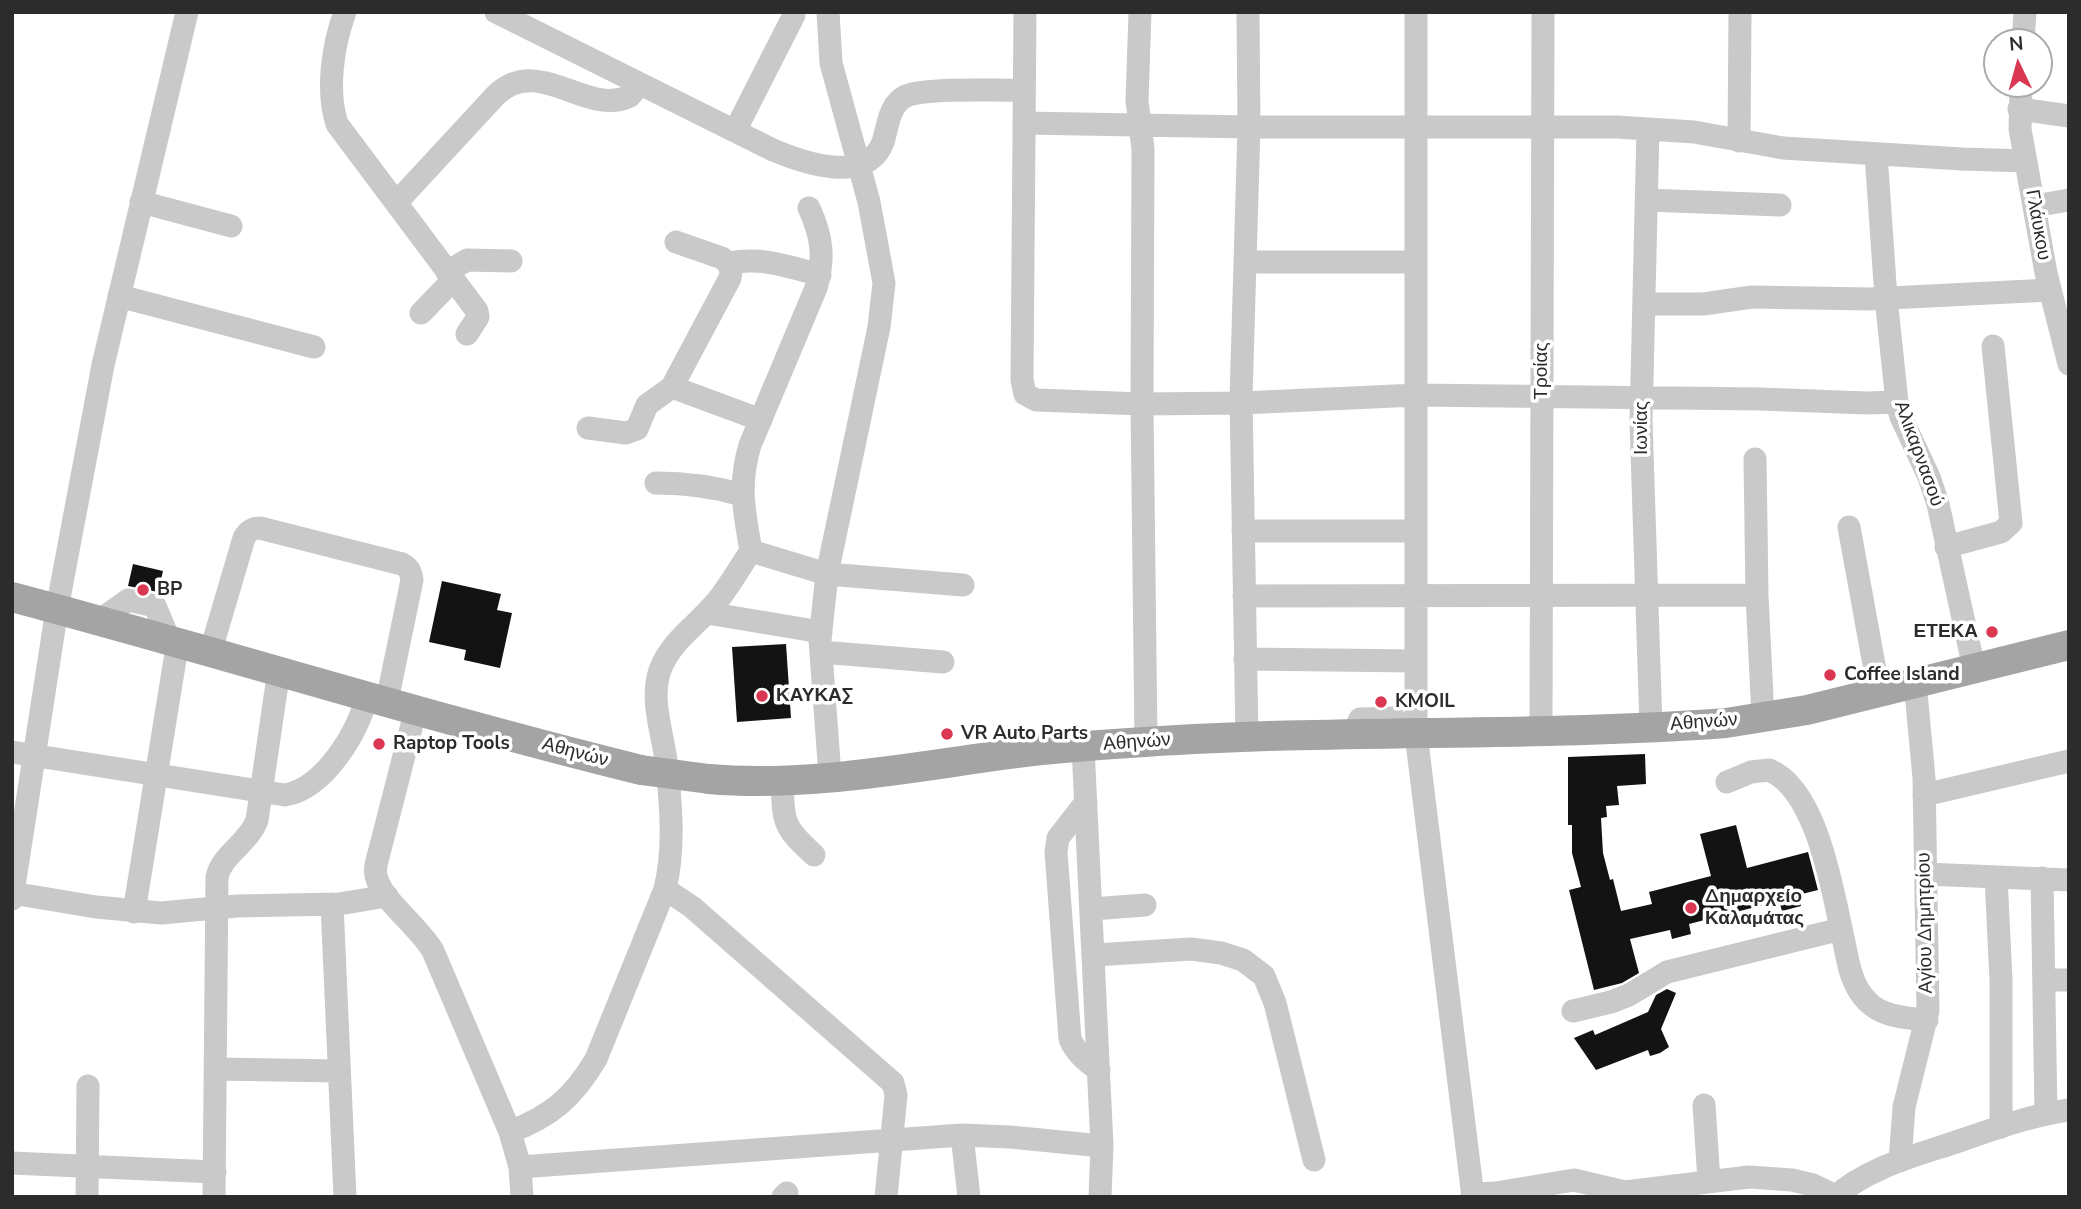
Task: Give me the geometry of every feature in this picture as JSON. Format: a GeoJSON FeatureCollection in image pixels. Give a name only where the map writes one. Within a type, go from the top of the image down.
{"type":"FeatureCollection","features":[{"type":"Feature","properties":{"kind":"main road","name":"Αθηνών"},"geometry":{"type":"LineString","coordinates":[[12,597],[641,770],[709,779],[830,776],[1031,751],[1146,742],[1699,725],[1763,718],[2069,645]]}},
{"type":"Feature","properties":{"kind":"street"},"geometry":{"type":"LineString","coordinates":[[12,899],[24,753],[57,609],[103,365],[187,12]]}},
{"type":"Feature","properties":{"kind":"street"},"geometry":{"type":"LineString","coordinates":[[345,12],[337,44],[332,90],[334,114],[343,133],[478,314],[467,334]]}},
{"type":"Feature","properties":{"kind":"street"},"geometry":{"type":"LineString","coordinates":[[496,12],[804,163],[860,166],[875,157],[882,145],[893,108],[904,97],[922,92],[1024,90]]}},
{"type":"Feature","properties":{"kind":"street"},"geometry":{"type":"LineString","coordinates":[[828,12],[831,63],[860,166],[881,262],[884,296],[827,574],[821,642],[830,776]]}},
{"type":"Feature","properties":{"kind":"street"},"geometry":{"type":"LineString","coordinates":[[1025,12],[1021,380],[1026,394],[1037,400],[1142,404],[1241,403],[1416,395],[1897,402]]}},
{"type":"Feature","properties":{"kind":"street"},"geometry":{"type":"LineString","coordinates":[[1140,12],[1137,101],[1143,149],[1142,404],[1146,742]]}},
{"type":"Feature","properties":{"kind":"street"},"geometry":{"type":"LineString","coordinates":[[1247,737],[1241,403],[1249,127],[1248,12]]}},
{"type":"Feature","properties":{"kind":"street"},"geometry":{"type":"LineString","coordinates":[[1416,12],[1416,596],[1410,734],[1473,1196],[1574,1180],[1625,1192],[1749,1177],[1785,1179],[1814,1185],[1836,1196],[1853,1184],[1900,1161],[2057,1111],[2046,979],[2042,878]]}},
{"type":"Feature","properties":{"kind":"street","name":"Τροίας"},"geometry":{"type":"LineString","coordinates":[[1541,730],[1543,12]]}},
{"type":"Feature","properties":{"kind":"street"},"geometry":{"type":"LineString","coordinates":[[1739,141],[1740,12]]}},
{"type":"Feature","properties":{"kind":"street"},"geometry":{"type":"LineString","coordinates":[[735,131],[794,15]]}},
{"type":"Feature","properties":{"kind":"street"},"geometry":{"type":"LineString","coordinates":[[396,202],[496,95],[513,83],[546,82],[591,97],[609,99],[624,99],[640,84]]}},
{"type":"Feature","properties":{"kind":"street","name":"Γλάυκου"},"geometry":{"type":"LineString","coordinates":[[2020,98],[2020,125],[2034,206],[2050,290],[2069,364]]}},
{"type":"Feature","properties":{"kind":"street"},"geometry":{"type":"LineString","coordinates":[[2019,109],[2069,116]]}},
{"type":"Feature","properties":{"kind":"street"},"geometry":{"type":"LineString","coordinates":[[1024,123],[1648,129],[1694,132],[1783,148],[2026,161]]}},
{"type":"Feature","properties":{"kind":"street","name":"Ιωνίας"},"geometry":{"type":"LineString","coordinates":[[1648,129],[1641,398],[1651,727]]}},
{"type":"Feature","properties":{"kind":"street","name":"Αλικαρνασού"},"geometry":{"type":"LineString","coordinates":[[1876,154],[1886,298],[1897,402],[1934,491],[1974,668]]}},
{"type":"Feature","properties":{"kind":"street"},"geometry":{"type":"LineString","coordinates":[[1647,200],[1780,205]]}},
{"type":"Feature","properties":{"kind":"street"},"geometry":{"type":"LineString","coordinates":[[2034,206],[2069,200]]}},
{"type":"Feature","properties":{"kind":"street"},"geometry":{"type":"LineString","coordinates":[[141,202],[231,226]]}},
{"type":"Feature","properties":{"kind":"street"},"geometry":{"type":"LineString","coordinates":[[510,1132],[536,1122],[555,1110],[584,1079],[596,1059],[665,889],[669,868],[669,814],[665,758],[656,702],[658,679],[662,665],[675,643],[720,599],[751,551],[741,495],[743,468],[820,275],[822,247],[818,228],[809,208]]}},
{"type":"Feature","properties":{"kind":"street"},"geometry":{"type":"LineString","coordinates":[[676,242],[729,263],[764,260],[820,275]]}},
{"type":"Feature","properties":{"kind":"street"},"geometry":{"type":"LineString","coordinates":[[421,313],[450,276],[467,260],[511,261]]}},
{"type":"Feature","properties":{"kind":"street"},"geometry":{"type":"LineString","coordinates":[[1245,262],[1415,262]]}},
{"type":"Feature","properties":{"kind":"street"},"geometry":{"type":"LineString","coordinates":[[588,428],[632,432],[640,424],[647,405],[672,387],[730,278],[729,263]]}},
{"type":"Feature","properties":{"kind":"street"},"geometry":{"type":"LineString","coordinates":[[1644,304],[1703,304],[1752,297],[1886,298],[2050,290]]}},
{"type":"Feature","properties":{"kind":"street"},"geometry":{"type":"LineString","coordinates":[[119,296],[314,347]]}},
{"type":"Feature","properties":{"kind":"street"},"geometry":{"type":"LineString","coordinates":[[1947,547],[2001,532],[2011,523],[1993,346]]}},
{"type":"Feature","properties":{"kind":"street"},"geometry":{"type":"LineString","coordinates":[[672,387],[761,420]]}},
{"type":"Feature","properties":{"kind":"street"},"geometry":{"type":"LineString","coordinates":[[1755,458],[1757,595],[1763,718]]}},
{"type":"Feature","properties":{"kind":"street"},"geometry":{"type":"LineString","coordinates":[[656,483],[712,486],[741,495]]}},
{"type":"Feature","properties":{"kind":"street"},"geometry":{"type":"LineString","coordinates":[[1849,527],[1879,692]]}},
{"type":"Feature","properties":{"kind":"street"},"geometry":{"type":"LineString","coordinates":[[24,753],[261,793],[292,794],[305,789],[320,778],[377,698],[412,580],[411,573],[402,564],[253,528],[243,538],[211,650]]}},
{"type":"Feature","properties":{"kind":"street"},"geometry":{"type":"LineString","coordinates":[[1243,531],[1415,531]]}},
{"type":"Feature","properties":{"kind":"street"},"geometry":{"type":"LineString","coordinates":[[751,551],[827,574],[963,585]]}},
{"type":"Feature","properties":{"kind":"street"},"geometry":{"type":"LineString","coordinates":[[1244,596],[1757,595]]}},
{"type":"Feature","properties":{"kind":"street"},"geometry":{"type":"LineString","coordinates":[[707,613],[821,642],[943,662]]}},
{"type":"Feature","properties":{"kind":"street"},"geometry":{"type":"LineString","coordinates":[[134,912],[174,640]]}},
{"type":"Feature","properties":{"kind":"street"},"geometry":{"type":"LineString","coordinates":[[1245,659],[1415,661]]}},
{"type":"Feature","properties":{"kind":"street"},"geometry":{"type":"LineString","coordinates":[[214,1197],[218,872],[251,833],[257,820],[279,670]]}},
{"type":"Feature","properties":{"kind":"street","name":"Αγίου Δημητρίου"},"geometry":{"type":"LineString","coordinates":[[1900,1161],[1904,1107],[1927,1020],[1924,795],[1915,682]]}},
{"type":"Feature","properties":{"kind":"street"},"geometry":{"type":"LineString","coordinates":[[416,709],[377,861],[376,879],[387,896],[424,936],[433,951],[510,1132],[520,1167],[522,1197]]}},
{"type":"Feature","properties":{"kind":"street"},"geometry":{"type":"LineString","coordinates":[[1083,747],[1095,955],[1102,1146],[1100,1197]]}},
{"type":"Feature","properties":{"kind":"street"},"geometry":{"type":"LineString","coordinates":[[1924,795],[2069,761]]}},
{"type":"Feature","properties":{"kind":"street"},"geometry":{"type":"LineString","coordinates":[[1727,782],[1743,774],[1769,770],[1793,788],[1807,810],[1818,837],[1852,976],[1858,990],[1868,1002],[1891,1015],[1927,1020]]}},
{"type":"Feature","properties":{"kind":"street"},"geometry":{"type":"LineString","coordinates":[[782,779],[786,825],[793,836],[814,855]]}},
{"type":"Feature","properties":{"kind":"street"},"geometry":{"type":"LineString","coordinates":[[1086,802],[1058,838],[1056,852],[1070,1039],[1082,1058],[1099,1070]]}},
{"type":"Feature","properties":{"kind":"street"},"geometry":{"type":"LineString","coordinates":[[1925,874],[2069,880]]}},
{"type":"Feature","properties":{"kind":"street"},"geometry":{"type":"LineString","coordinates":[[1996,877],[2001,980],[2001,1127]]}},
{"type":"Feature","properties":{"kind":"street"},"geometry":{"type":"LineString","coordinates":[[665,889],[692,907],[890,1079],[897,1095],[886,1197]]}},
{"type":"Feature","properties":{"kind":"street"},"geometry":{"type":"LineString","coordinates":[[13,893],[134,912],[174,913],[216,908],[332,904],[387,896]]}},
{"type":"Feature","properties":{"kind":"street"},"geometry":{"type":"LineString","coordinates":[[332,904],[345,1197]]}},
{"type":"Feature","properties":{"kind":"street"},"geometry":{"type":"LineString","coordinates":[[1092,909],[1145,905]]}},
{"type":"Feature","properties":{"kind":"street"},"geometry":{"type":"LineString","coordinates":[[1573,1011],[1620,998],[1667,972],[1841,929]]}},
{"type":"Feature","properties":{"kind":"street"},"geometry":{"type":"LineString","coordinates":[[1095,955],[1191,948],[1243,960],[1264,976],[1275,1003],[1314,1160]]}},
{"type":"Feature","properties":{"kind":"street"},"geometry":{"type":"LineString","coordinates":[[2046,979],[2069,981]]}},
{"type":"Feature","properties":{"kind":"street"},"geometry":{"type":"LineString","coordinates":[[216,1069],[338,1070]]}},
{"type":"Feature","properties":{"kind":"street"},"geometry":{"type":"LineString","coordinates":[[87,1197],[88,1087]]}},
{"type":"Feature","properties":{"kind":"street"},"geometry":{"type":"LineString","coordinates":[[1704,1105],[1709,1181]]}},
{"type":"Feature","properties":{"kind":"street"},"geometry":{"type":"LineString","coordinates":[[520,1167],[962,1135],[1102,1146]]}},
{"type":"Feature","properties":{"kind":"street"},"geometry":{"type":"LineString","coordinates":[[962,1135],[969,1197]]}},
{"type":"Feature","properties":{"kind":"street"},"geometry":{"type":"LineString","coordinates":[[12,1163],[215,1172]]}},
{"type":"Feature","properties":{"kind":"building"},"geometry":{"type":"Polygon","coordinates":[[[133,564],[163,571],[158,592],[128,586],[133,564]]]}},
{"type":"Feature","properties":{"kind":"building"},"geometry":{"type":"Polygon","coordinates":[[[442,581],[501,594],[497,610],[512,613],[500,668],[464,660],[466,650],[429,642],[442,581]]]}},
{"type":"Feature","properties":{"kind":"building"},"geometry":{"type":"Polygon","coordinates":[[[786,644],[791,718],[737,722],[732,647],[786,644]]]}},
{"type":"Feature","properties":{"kind":"building","name":"Δημαρχείο Καλαμάτας"},"geometry":{"type":"Polygon","coordinates":[[[1645,754],[1646,784],[1617,786],[1619,805],[1606,806],[1607,817],[1601,818],[1603,853],[1621,911],[1652,904],[1649,892],[1711,876],[1700,834],[1736,825],[1747,868],[1808,852],[1818,890],[1798,895],[1801,906],[1782,911],[1779,901],[1689,924],[1691,934],[1672,939],[1670,930],[1630,939],[1639,973],[1622,983],[1594,990],[1569,890],[1581,887],[1572,853],[1572,825],[1568,825],[1568,757],[1645,754]]]}},
{"type":"Feature","properties":{"kind":"building"},"geometry":{"type":"Polygon","coordinates":[[[1667,989],[1676,993],[1661,1029],[1669,1047],[1650,1056],[1648,1050],[1596,1070],[1574,1038],[1593,1030],[1595,1035],[1648,1012],[1656,995],[1667,989]]]}},
{"type":"Feature","properties":{"kind":"place","name":"BP"},"geometry":{"type":"Point","coordinates":[143,590]}},
{"type":"Feature","properties":{"kind":"place","name":"ΕΤΕΚΑ"},"geometry":{"type":"Point","coordinates":[1992,632]}},
{"type":"Feature","properties":{"kind":"place","name":"Coffee Island"},"geometry":{"type":"Point","coordinates":[1830,675]}},
{"type":"Feature","properties":{"kind":"place","name":"ΚΑΥΚΑΣ"},"geometry":{"type":"Point","coordinates":[762,696]}},
{"type":"Feature","properties":{"kind":"place","name":"KMOIL"},"geometry":{"type":"Point","coordinates":[1381,702]}},
{"type":"Feature","properties":{"kind":"place","name":"VR Auto Parts"},"geometry":{"type":"Point","coordinates":[947,734]}},
{"type":"Feature","properties":{"kind":"place","name":"Raptop Tools"},"geometry":{"type":"Point","coordinates":[379,744]}},
{"type":"Feature","properties":{"kind":"place","name":"Δημαρχείο Καλαμάτας"},"geometry":{"type":"Point","coordinates":[1691,908]}}]}
